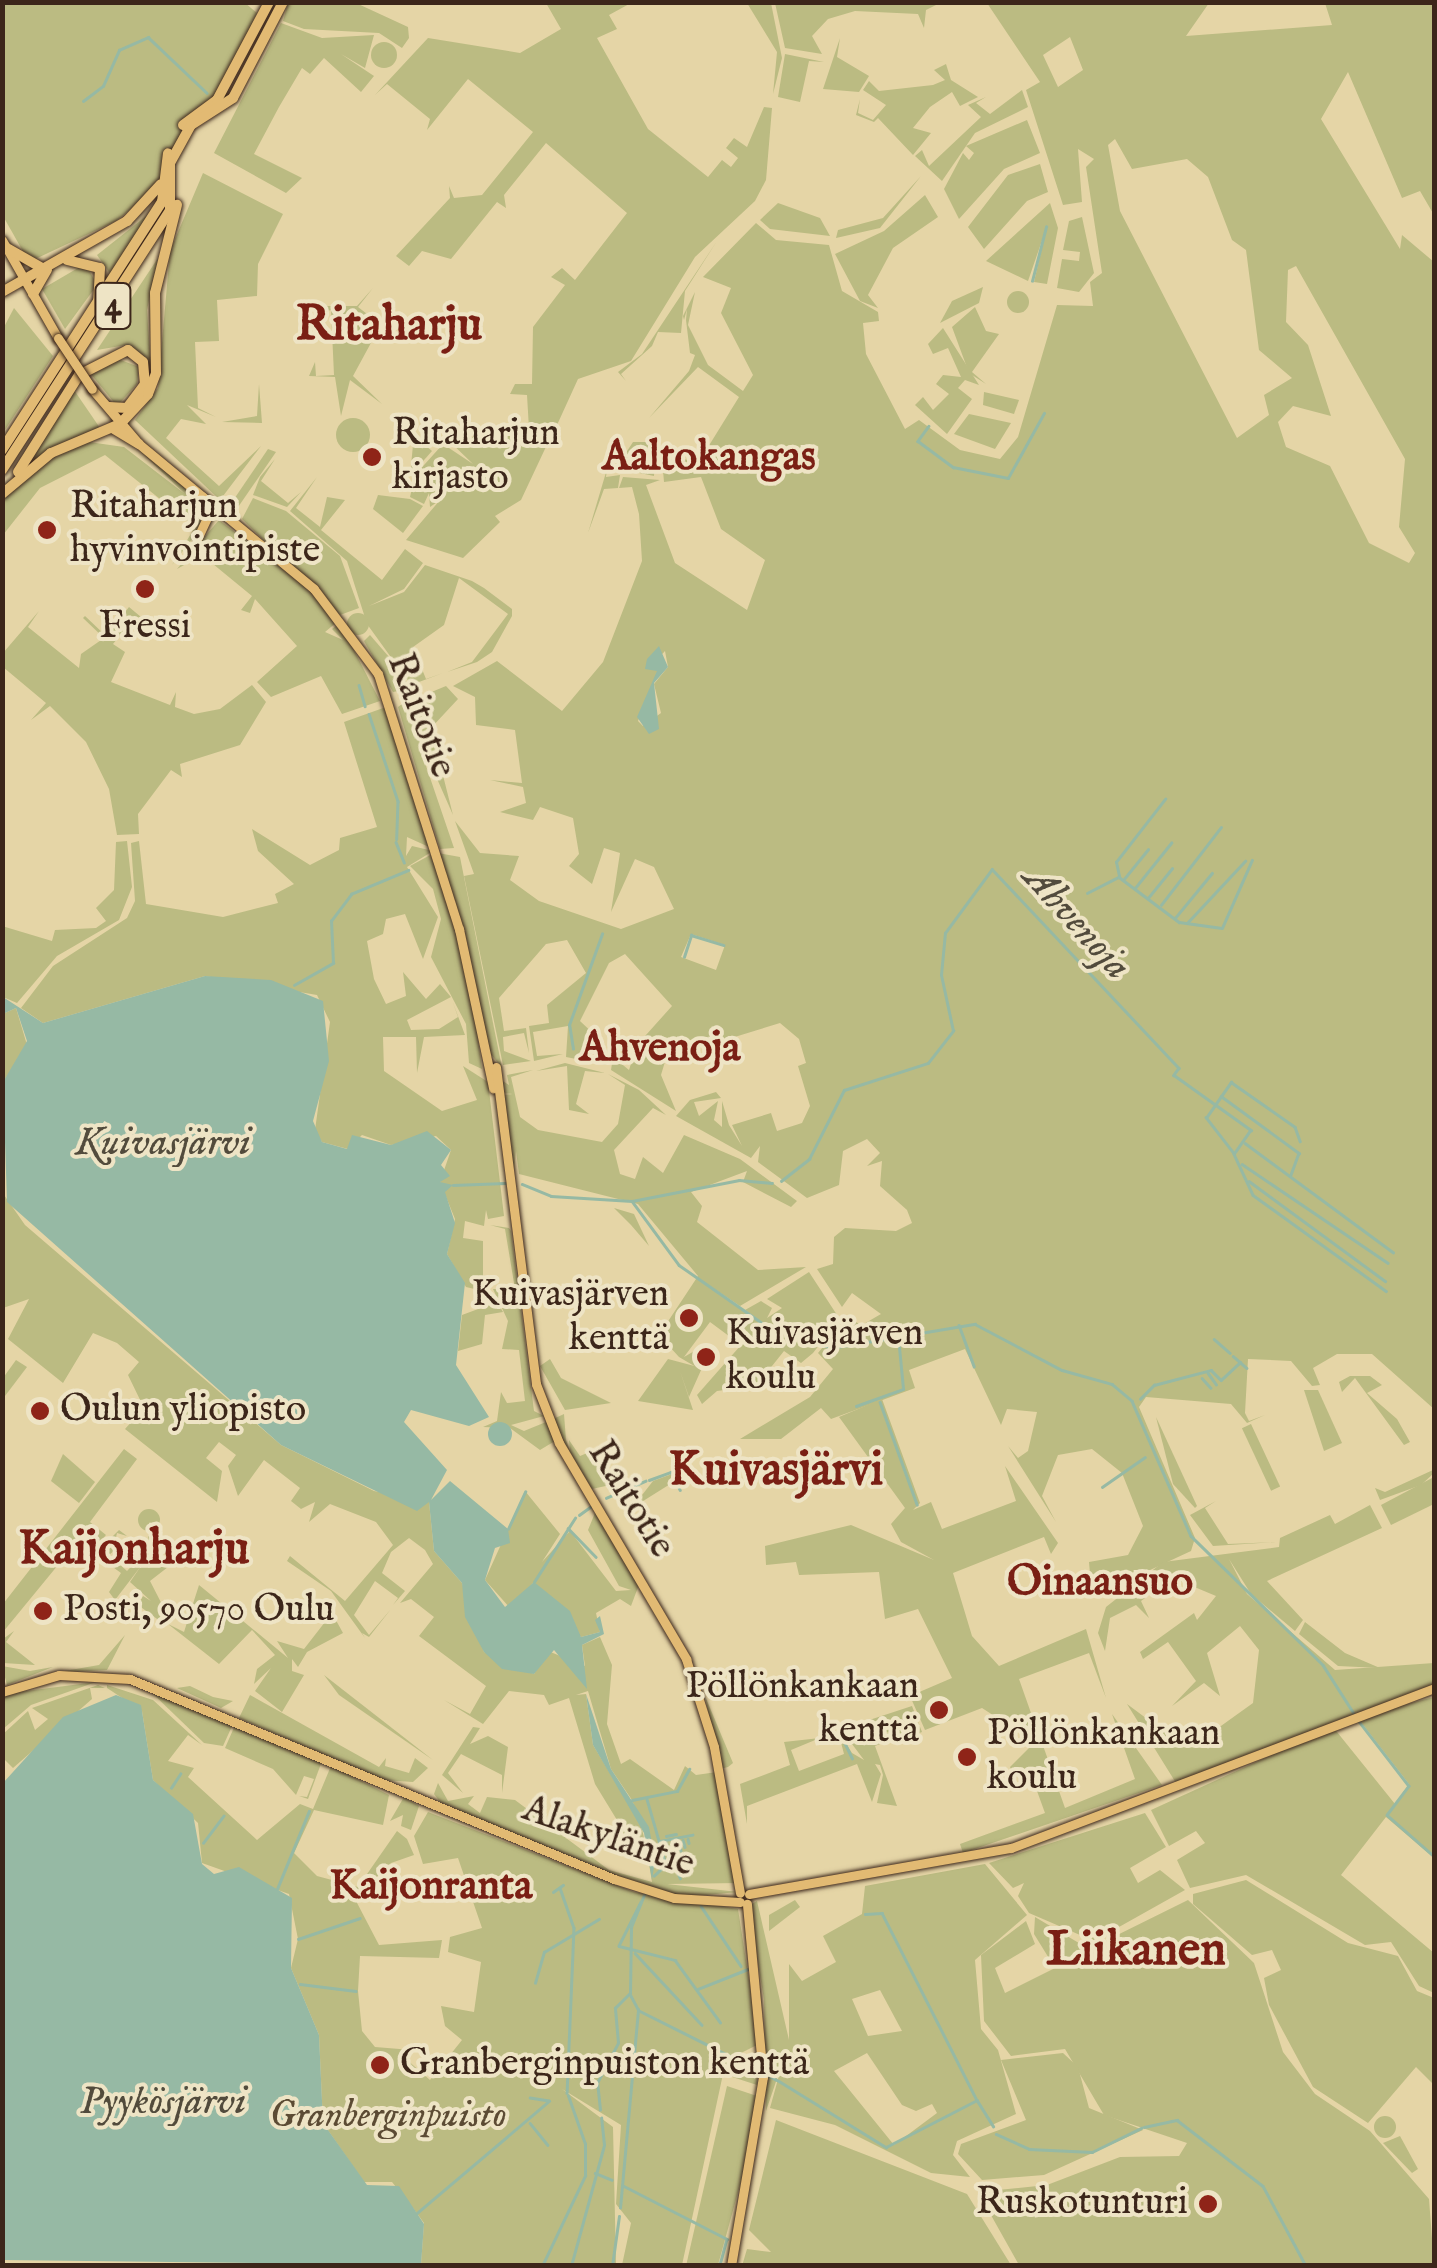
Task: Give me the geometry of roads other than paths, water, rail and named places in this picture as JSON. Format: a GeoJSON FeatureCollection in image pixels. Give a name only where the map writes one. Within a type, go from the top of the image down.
{"type":"FeatureCollection","features":[{"type":"Feature","properties":{"kind":"highway","name":"4"},"geometry":{"type":"LineString","coordinates":[[2,450],[88,324],[162,202],[165,168],[190,116],[217,100],[269,2]]}},
{"type":"Feature","properties":{"kind":"highway","name":"4"},"geometry":{"type":"LineString","coordinates":[[2,470],[170,210],[165,168],[190,125],[233,98],[283,2]]}},
{"type":"Feature","properties":{"kind":"highway"},"geometry":{"type":"LineString","coordinates":[[7,289],[138,212],[158,192],[165,168]]}},
{"type":"Feature","properties":{"kind":"highway"},"geometry":{"type":"LineString","coordinates":[[12,482],[51,453],[118,425],[156,373],[155,293],[177,210],[165,168]]}},
{"type":"Feature","properties":{"kind":"highway"},"geometry":{"type":"LineString","coordinates":[[5,244],[26,267],[42,268]]}},
{"type":"Feature","properties":{"kind":"highway"},"geometry":{"type":"LineString","coordinates":[[5,244],[17,274],[7,289]]}},
{"type":"Feature","properties":{"kind":"highway"},"geometry":{"type":"LineString","coordinates":[[33,294],[44,271],[90,260],[103,279],[88,324]]}},
{"type":"Feature","properties":{"kind":"highway"},"geometry":{"type":"LineString","coordinates":[[2,494],[79,374],[128,350],[142,362],[145,384],[127,408],[109,406]]}},
{"type":"Feature","properties":{"kind":"highway"},"geometry":{"type":"LineString","coordinates":[[118,425],[140,444]]}},
{"type":"Feature","properties":{"kind":"main road","name":"Raitotie"},"geometry":{"type":"LineString","coordinates":[[5,244],[58,338],[118,425],[314,589],[363,650],[403,736],[486,1045],[541,1402],[672,1634],[715,1755],[751,1930],[763,2076],[728,2266]]}},
{"type":"Feature","properties":{"kind":"main road","name":"Raitotie"},"geometry":{"type":"LineString","coordinates":[[92,389],[109,406],[118,425]]}},
{"type":"Feature","properties":{"kind":"main road","name":"Raitotie"},"geometry":{"type":"LineString","coordinates":[[140,444],[182,477]]}},
{"type":"Feature","properties":{"kind":"main road"},"geometry":{"type":"LineString","coordinates":[[198,490],[210,510],[198,537]]}},
{"type":"Feature","properties":{"kind":"main road","name":"Alakyläntie"},"geometry":{"type":"LineString","coordinates":[[4,1691],[90,1674],[176,1696],[481,1824]]}},
{"type":"Feature","properties":{"kind":"main road","name":"Alakyläntie"},"geometry":{"type":"LineString","coordinates":[[342,1765],[626,1884],[717,1902],[1046,1837],[1434,1688]]}},
{"type":"Feature","properties":{"kind":"main road"},"geometry":{"type":"LineString","coordinates":[[431,1794],[446,1809]]}},
{"type":"Feature","properties":{"kind":"water"},"geometry":{"type":"Polygon","coordinates":[[[659,646],[668,667],[654,683],[659,729],[649,734],[637,717],[657,671],[645,669],[647,659],[659,646]]]}},
{"type":"Feature","properties":{"kind":"water","name":"Kuivasjärvi"},"geometry":{"type":"Polygon","coordinates":[[[205,976],[271,980],[323,1001],[329,1061],[313,1121],[322,1142],[347,1149],[352,1135],[391,1145],[427,1131],[451,1150],[441,1165],[450,1176],[440,1182],[453,1185],[445,1192],[455,1223],[447,1254],[465,1283],[456,1365],[489,1417],[469,1426],[411,1410],[404,1422],[447,1470],[431,1500],[450,1481],[508,1529],[510,1543],[495,1548],[485,1580],[505,1607],[534,1582],[570,1611],[581,1637],[600,1632],[595,1620],[600,1616],[604,1634],[582,1645],[587,1689],[554,1650],[534,1674],[502,1669],[484,1652],[465,1617],[462,1583],[434,1551],[429,1502],[417,1511],[281,1445],[7,1202],[3,1082],[27,1041],[16,1008],[3,1014],[3,997],[43,1023],[205,976]]]}},
{"type":"Feature","properties":{"kind":"water"},"geometry":{"type":"Polygon","coordinates":[[[500,1422],[512,1434],[500,1446],[488,1434],[500,1422]]]}},
{"type":"Feature","properties":{"kind":"water"},"geometry":{"type":"Polygon","coordinates":[[[586,1694],[611,1769],[649,1827],[655,1860],[652,1880],[644,1833],[593,1745],[586,1694]]]}},
{"type":"Feature","properties":{"kind":"water","name":"Pyykösjärvi"},"geometry":{"type":"Polygon","coordinates":[[[116,1695],[141,1705],[153,1780],[193,1814],[202,1864],[214,1874],[239,1867],[292,1898],[291,1968],[319,2035],[323,2123],[367,2185],[399,2186],[424,2224],[421,2265],[3,2260],[3,1783],[63,1717],[116,1695]]]}},
{"type":"Feature","properties":{"kind":"waterway"},"geometry":{"type":"LineString","coordinates":[[83,101],[103,86],[119,50],[148,37],[207,93]]}},
{"type":"Feature","properties":{"kind":"waterway"},"geometry":{"type":"LineString","coordinates":[[1032,281],[1046,227]]}},
{"type":"Feature","properties":{"kind":"waterway"},"geometry":{"type":"LineString","coordinates":[[929,426],[918,441],[953,467],[1008,478],[1044,413]]}},
{"type":"Feature","properties":{"kind":"waterway"},"geometry":{"type":"LineString","coordinates":[[359,685],[365,706]]}},
{"type":"Feature","properties":{"kind":"waterway"},"geometry":{"type":"LineString","coordinates":[[369,714],[398,801],[397,839]]}},
{"type":"Feature","properties":{"kind":"waterway"},"geometry":{"type":"LineString","coordinates":[[1119,876],[1116,862],[1165,799]]}},
{"type":"Feature","properties":{"kind":"waterway"},"geometry":{"type":"LineString","coordinates":[[1161,905],[1221,827]]}},
{"type":"Feature","properties":{"kind":"waterway"},"geometry":{"type":"LineString","coordinates":[[396,842],[404,862]]}},
{"type":"Feature","properties":{"kind":"waterway"},"geometry":{"type":"LineString","coordinates":[[1135,888],[1171,843]]}},
{"type":"Feature","properties":{"kind":"waterway"},"geometry":{"type":"LineString","coordinates":[[1124,879],[1148,849]]}},
{"type":"Feature","properties":{"kind":"waterway"},"geometry":{"type":"LineString","coordinates":[[1087,893],[1119,877],[1179,922],[1222,928],[1252,860]]}},
{"type":"Feature","properties":{"kind":"waterway"},"geometry":{"type":"LineString","coordinates":[[1187,923],[1245,861]]}},
{"type":"Feature","properties":{"kind":"waterway"},"geometry":{"type":"LineString","coordinates":[[1148,898],[1172,868]]}},
{"type":"Feature","properties":{"kind":"waterway","name":"Ahvenoja"},"geometry":{"type":"LineString","coordinates":[[781,1181],[809,1159],[844,1090],[928,1063],[953,1031],[941,975],[945,933],[992,869],[1179,1068],[1174,1075],[1251,1130],[1234,1154],[1253,1195],[1386,1291]]}},
{"type":"Feature","properties":{"kind":"waterway"},"geometry":{"type":"LineString","coordinates":[[294,985],[333,963],[331,921],[351,894],[408,870]]}},
{"type":"Feature","properties":{"kind":"waterway"},"geometry":{"type":"LineString","coordinates":[[1175,918],[1212,873]]}},
{"type":"Feature","properties":{"kind":"waterway"},"geometry":{"type":"LineString","coordinates":[[573,1049],[569,1025],[602,934]]}},
{"type":"Feature","properties":{"kind":"waterway"},"geometry":{"type":"LineString","coordinates":[[684,957],[691,935],[723,945]]}},
{"type":"Feature","properties":{"kind":"waterway"},"geometry":{"type":"LineString","coordinates":[[1234,1154],[1206,1118],[1231,1082],[1295,1127],[1300,1141]]}},
{"type":"Feature","properties":{"kind":"waterway"},"geometry":{"type":"LineString","coordinates":[[1221,1096],[1299,1153],[1291,1175]]}},
{"type":"Feature","properties":{"kind":"waterway"},"geometry":{"type":"LineString","coordinates":[[1245,1143],[1393,1252]]}},
{"type":"Feature","properties":{"kind":"waterway"},"geometry":{"type":"LineString","coordinates":[[1242,1164],[1388,1263]]}},
{"type":"Feature","properties":{"kind":"waterway","name":"Ahvenoja"},"geometry":{"type":"LineString","coordinates":[[522,1184],[551,1196],[632,1201],[739,1180],[772,1183]]}},
{"type":"Feature","properties":{"kind":"waterway"},"geometry":{"type":"LineString","coordinates":[[1249,1181],[1385,1281]]}},
{"type":"Feature","properties":{"kind":"waterway","name":"Ahvenoja"},"geometry":{"type":"LineString","coordinates":[[453,1185],[505,1183]]}},
{"type":"Feature","properties":{"kind":"waterway"},"geometry":{"type":"LineString","coordinates":[[632,1201],[679,1265],[765,1325],[831,1348],[975,1324],[1062,1370],[1112,1384],[1132,1401],[1191,1536],[1323,1665],[1353,1712]]}},
{"type":"Feature","properties":{"kind":"waterway"},"geometry":{"type":"LineString","coordinates":[[733,1335],[745,1315]]}},
{"type":"Feature","properties":{"kind":"waterway"},"geometry":{"type":"LineString","coordinates":[[959,1325],[974,1366]]}},
{"type":"Feature","properties":{"kind":"waterway"},"geometry":{"type":"LineString","coordinates":[[856,1406],[903,1389],[898,1337]]}},
{"type":"Feature","properties":{"kind":"waterway"},"geometry":{"type":"LineString","coordinates":[[1214,1339],[1230,1353]]}},
{"type":"Feature","properties":{"kind":"waterway"},"geometry":{"type":"LineString","coordinates":[[1233,1356],[1247,1368]]}},
{"type":"Feature","properties":{"kind":"waterway"},"geometry":{"type":"LineString","coordinates":[[1140,1399],[1154,1385],[1211,1370],[1221,1380],[1240,1362]]}},
{"type":"Feature","properties":{"kind":"waterway"},"geometry":{"type":"LineString","coordinates":[[1208,1373],[1216,1384]]}},
{"type":"Feature","properties":{"kind":"waterway"},"geometry":{"type":"LineString","coordinates":[[1202,1378],[1211,1388]]}},
{"type":"Feature","properties":{"kind":"waterway"},"geometry":{"type":"LineString","coordinates":[[880,1402],[917,1504]]}},
{"type":"Feature","properties":{"kind":"waterway"},"geometry":{"type":"LineString","coordinates":[[1102,1487],[1145,1457]]}},
{"type":"Feature","properties":{"kind":"waterway"},"geometry":{"type":"LineString","coordinates":[[649,1480],[671,1472],[680,1490]]}},
{"type":"Feature","properties":{"kind":"waterway"},"geometry":{"type":"LineString","coordinates":[[606,1498],[645,1481]]}},
{"type":"Feature","properties":{"kind":"waterway"},"geometry":{"type":"LineString","coordinates":[[508,1529],[525,1492]]}},
{"type":"Feature","properties":{"kind":"waterway"},"geometry":{"type":"LineString","coordinates":[[579,1515],[590,1507]]}},
{"type":"Feature","properties":{"kind":"waterway"},"geometry":{"type":"LineString","coordinates":[[534,1582],[575,1518]]}},
{"type":"Feature","properties":{"kind":"waterway"},"geometry":{"type":"LineString","coordinates":[[568,1528],[596,1557]]}},
{"type":"Feature","properties":{"kind":"waterway"},"geometry":{"type":"LineString","coordinates":[[1358,1720],[1409,1786],[1387,1815],[1434,1856]]}},
{"type":"Feature","properties":{"kind":"waterway"},"geometry":{"type":"LineString","coordinates":[[840,1733],[852,1758]]}},
{"type":"Feature","properties":{"kind":"waterway"},"geometry":{"type":"LineString","coordinates":[[632,1800],[677,1791],[689,1769]]}},
{"type":"Feature","properties":{"kind":"waterway"},"geometry":{"type":"LineString","coordinates":[[171,1788],[180,1774]]}},
{"type":"Feature","properties":{"kind":"waterway"},"geometry":{"type":"LineString","coordinates":[[647,1799],[666,1865],[654,1876]]}},
{"type":"Feature","properties":{"kind":"waterway"},"geometry":{"type":"LineString","coordinates":[[277,1889],[309,1811]]}},
{"type":"Feature","properties":{"kind":"waterway"},"geometry":{"type":"LineString","coordinates":[[203,1843],[223,1816]]}},
{"type":"Feature","properties":{"kind":"waterway"},"geometry":{"type":"LineString","coordinates":[[666,1836],[676,1834]]}},
{"type":"Feature","properties":{"kind":"waterway"},"geometry":{"type":"LineString","coordinates":[[660,1841],[692,1835]]}},
{"type":"Feature","properties":{"kind":"waterway"},"geometry":{"type":"LineString","coordinates":[[688,1839],[689,1843]]}},
{"type":"Feature","properties":{"kind":"waterway"},"geometry":{"type":"LineString","coordinates":[[683,1840],[685,1847]]}},
{"type":"Feature","properties":{"kind":"waterway"},"geometry":{"type":"LineString","coordinates":[[678,1841],[681,1851]]}},
{"type":"Feature","properties":{"kind":"waterway"},"geometry":{"type":"LineString","coordinates":[[672,1842],[677,1856]]}},
{"type":"Feature","properties":{"kind":"waterway"},"geometry":{"type":"LineString","coordinates":[[666,1843],[680,1878]]}},
{"type":"Feature","properties":{"kind":"waterway"},"geometry":{"type":"LineString","coordinates":[[679,1862],[683,1873]]}},
{"type":"Feature","properties":{"kind":"waterway"},"geometry":{"type":"LineString","coordinates":[[553,1892],[563,1885]]}},
{"type":"Feature","properties":{"kind":"waterway"},"geometry":{"type":"LineString","coordinates":[[560,1888],[574,1928],[567,2093]]}},
{"type":"Feature","properties":{"kind":"waterway"},"geometry":{"type":"LineString","coordinates":[[600,2110],[597,2083],[618,2043],[615,2008],[630,1993],[631,1927],[645,1893]]}},
{"type":"Feature","properties":{"kind":"waterway"},"geometry":{"type":"LineString","coordinates":[[641,1902],[619,1946],[675,1960],[720,2022]]}},
{"type":"Feature","properties":{"kind":"waterway"},"geometry":{"type":"LineString","coordinates":[[701,1906],[741,1966]]}},
{"type":"Feature","properties":{"kind":"waterway"},"geometry":{"type":"LineString","coordinates":[[865,1914],[882,1913],[977,2100]]}},
{"type":"Feature","properties":{"kind":"waterway"},"geometry":{"type":"LineString","coordinates":[[298,1939],[360,1918]]}},
{"type":"Feature","properties":{"kind":"waterway"},"geometry":{"type":"LineString","coordinates":[[535,1983],[544,1952],[599,1919]]}},
{"type":"Feature","properties":{"kind":"waterway"},"geometry":{"type":"LineString","coordinates":[[635,1953],[702,2025]]}},
{"type":"Feature","properties":{"kind":"waterway"},"geometry":{"type":"LineString","coordinates":[[698,1989],[748,1969]]}},
{"type":"Feature","properties":{"kind":"waterway"},"geometry":{"type":"LineString","coordinates":[[300,1984],[356,1991]]}},
{"type":"Feature","properties":{"kind":"waterway"},"geometry":{"type":"LineString","coordinates":[[620,2208],[638,2010],[630,1995]]}},
{"type":"Feature","properties":{"kind":"waterway"},"geometry":{"type":"LineString","coordinates":[[640,2011],[758,2070]]}},
{"type":"Feature","properties":{"kind":"waterway"},"geometry":{"type":"LineString","coordinates":[[767,2075],[777,2080]]}},
{"type":"Feature","properties":{"kind":"waterway"},"geometry":{"type":"LineString","coordinates":[[779,2081],[886,2147],[977,2100],[993,2126]]}},
{"type":"Feature","properties":{"kind":"waterway"},"geometry":{"type":"LineString","coordinates":[[542,2266],[585,2176],[585,2144],[568,2096]]}},
{"type":"Feature","properties":{"kind":"waterway"},"geometry":{"type":"LineString","coordinates":[[417,2213],[549,2101],[530,2098]]}},
{"type":"Feature","properties":{"kind":"waterway"},"geometry":{"type":"LineString","coordinates":[[571,2266],[604,2145],[601,2118]]}},
{"type":"Feature","properties":{"kind":"waterway"},"geometry":{"type":"LineString","coordinates":[[1144,2127],[1177,2120],[1263,2186],[1306,2266]]}},
{"type":"Feature","properties":{"kind":"waterway"},"geometry":{"type":"LineString","coordinates":[[530,2123],[548,2145]]}},
{"type":"Feature","properties":{"kind":"waterway"},"geometry":{"type":"LineString","coordinates":[[996,2134],[1029,2149],[1092,2152],[1141,2128]]}},
{"type":"Feature","properties":{"kind":"waterway"},"geometry":{"type":"LineString","coordinates":[[595,2173],[612,2180]]}},
{"type":"Feature","properties":{"kind":"waterway"},"geometry":{"type":"LineString","coordinates":[[624,2186],[727,2239],[720,2266]]}},
{"type":"Feature","properties":{"kind":"waterway"},"geometry":{"type":"LineString","coordinates":[[612,2266],[619,2216]]}},
{"type":"Feature","properties":{"kind":"place","name":"Ritaharjun kirjasto"},"geometry":{"type":"Point","coordinates":[372,457]}},
{"type":"Feature","properties":{"kind":"place","name":"Ritaharjun hyvinvointipiste"},"geometry":{"type":"Point","coordinates":[47,530]}},
{"type":"Feature","properties":{"kind":"place","name":"Fressi"},"geometry":{"type":"Point","coordinates":[145,589]}},
{"type":"Feature","properties":{"kind":"place","name":"Kuivasjärven kenttä"},"geometry":{"type":"Point","coordinates":[689,1318]}},
{"type":"Feature","properties":{"kind":"place","name":"Kuivasjärven koulu"},"geometry":{"type":"Point","coordinates":[706,1357]}},
{"type":"Feature","properties":{"kind":"place","name":"Oulun yliopisto"},"geometry":{"type":"Point","coordinates":[40,1411]}},
{"type":"Feature","properties":{"kind":"place","name":"Posti, 90570 Oulu"},"geometry":{"type":"Point","coordinates":[43,1611]}},
{"type":"Feature","properties":{"kind":"place","name":"Pöllönkankaan kenttä"},"geometry":{"type":"Point","coordinates":[939,1710]}},
{"type":"Feature","properties":{"kind":"place","name":"Pöllönkankaan koulu"},"geometry":{"type":"Point","coordinates":[967,1757]}},
{"type":"Feature","properties":{"kind":"place","name":"Granberginpuiston kenttä"},"geometry":{"type":"Point","coordinates":[380,2065]}},
{"type":"Feature","properties":{"kind":"place","name":"Ruskotunturi"},"geometry":{"type":"Point","coordinates":[1208,2204]}},
{"type":"Feature","properties":{"kind":"district","name":"Ritaharju"},"geometry":{"type":"Point","coordinates":[389,327]}},
{"type":"Feature","properties":{"kind":"district","name":"Aaltokangas"},"geometry":{"type":"Point","coordinates":[709,458]}},
{"type":"Feature","properties":{"kind":"district","name":"Ahvenoja"},"geometry":{"type":"Point","coordinates":[660,1049]}},
{"type":"Feature","properties":{"kind":"district","name":"Kuivasjärvi"},"geometry":{"type":"Point","coordinates":[776,1472]}},
{"type":"Feature","properties":{"kind":"district","name":"Kaijonharju"},"geometry":{"type":"Point","coordinates":[134,1551]}},
{"type":"Feature","properties":{"kind":"district","name":"Oinaansuo"},"geometry":{"type":"Point","coordinates":[1100,1583]}},
{"type":"Feature","properties":{"kind":"district","name":"Kaijonranta"},"geometry":{"type":"Point","coordinates":[431,1887]}},
{"type":"Feature","properties":{"kind":"district","name":"Liikanen"},"geometry":{"type":"Point","coordinates":[1136,1952]}},
{"type":"Feature","properties":{"kind":"park label","name":"Granberginpuisto"},"geometry":{"type":"Point","coordinates":[388,2117]}}]}
